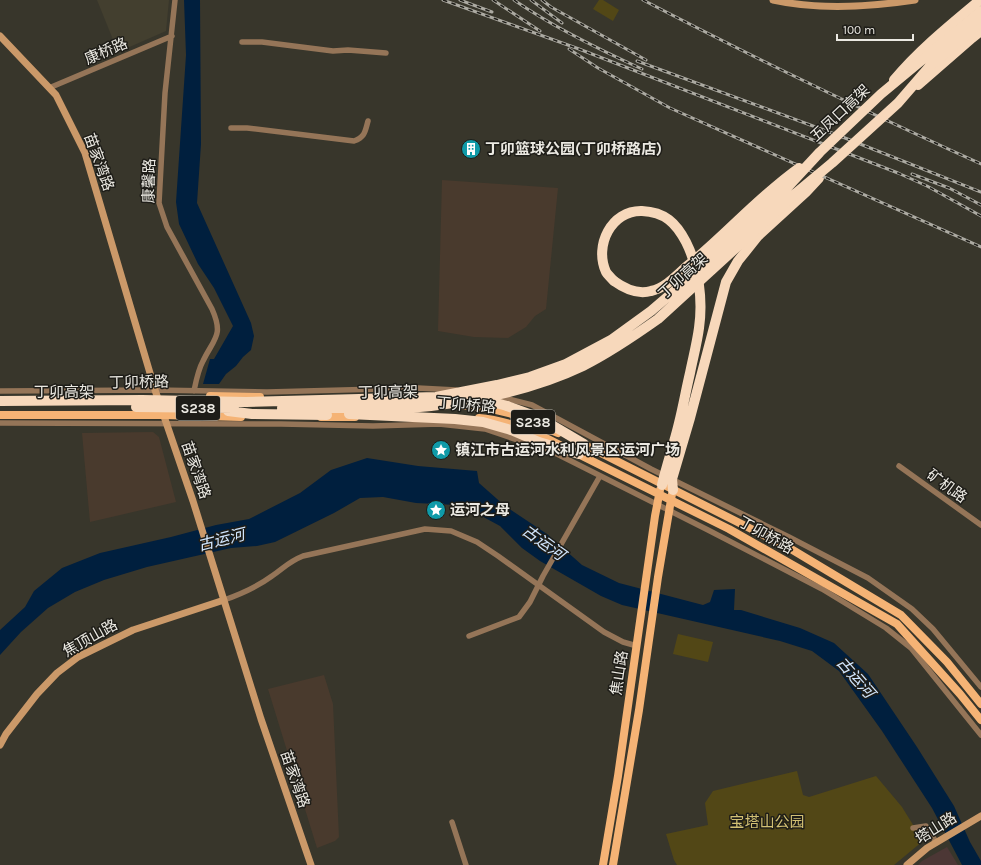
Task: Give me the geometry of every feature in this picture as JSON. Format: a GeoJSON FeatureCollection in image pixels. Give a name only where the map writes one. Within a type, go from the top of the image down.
{"type":"FeatureCollection","features":[{"type":"Feature","properties":{"kind":"highway"},"geometry":{"type":"LineString","coordinates":[[881,94],[904,68],[980,0]]}},
{"type":"Feature","properties":{"kind":"highway","name":"五凤口高架"},"geometry":{"type":"LineString","coordinates":[[729,248],[820,152],[881,94],[981,11]]}},
{"type":"Feature","properties":{"kind":"highway","name":"五凤口高架"},"geometry":{"type":"LineString","coordinates":[[729,248],[832,163],[898,103],[930,66],[981,22]]}},
{"type":"Feature","properties":{"kind":"highway"},"geometry":{"type":"LineString","coordinates":[[898,103],[981,31]]}},
{"type":"Feature","properties":{"kind":"highway"},"geometry":{"type":"LineString","coordinates":[[672,495],[664,483],[679,423],[699,329],[701,309],[698,283],[691,254],[681,232],[674,223],[663,215],[637,211],[626,214],[615,221],[608,229],[603,241],[602,253],[603,263],[607,273],[614,281],[626,290],[651,292],[665,285],[705,252],[781,180],[820,152]]}},
{"type":"Feature","properties":{"kind":"highway"},"geometry":{"type":"LineString","coordinates":[[664,483],[690,418],[726,282],[738,261],[758,236],[806,192],[832,163]]}},
{"type":"Feature","properties":{"kind":"highway","name":"丁卯高架"},"geometry":{"type":"LineString","coordinates":[[0,401],[142,400],[396,403],[431,406],[485,398],[546,380],[584,365],[635,336],[658,319],[729,248]]}},
{"type":"Feature","properties":{"kind":"highway"},"geometry":{"type":"LineString","coordinates":[[142,400],[190,394],[321,395],[446,392],[479,398],[540,418],[584,444]]}},
{"type":"Feature","properties":{"kind":"highway","name":"丁卯高架"},"geometry":{"type":"LineString","coordinates":[[0,408],[206,408],[396,403]]}},
{"type":"Feature","properties":{"kind":"highway"},"geometry":{"type":"LineString","coordinates":[[206,408],[252,414],[356,414],[455,419],[483,422],[511,430],[539,442],[579,454]]}},
{"type":"Feature","properties":{"kind":"main road","name":"丁卯桥路"},"geometry":{"type":"LineString","coordinates":[[0,397],[71,396],[131,398],[156,393],[450,404],[488,408],[512,414],[584,444],[664,483],[672,495],[897,624],[960,694],[981,720]]}},
{"type":"Feature","properties":{"kind":"main road","name":"丁卯桥路"},"geometry":{"type":"LineString","coordinates":[[0,415],[164,415],[285,418],[445,415],[491,419],[515,425],[579,454],[664,483]]}},
{"type":"Feature","properties":{"kind":"main road","name":"焦山路"},"geometry":{"type":"LineString","coordinates":[[603,865],[618,776],[657,504],[664,483]]}},
{"type":"Feature","properties":{"kind":"main road","name":"丁卯桥路"},"geometry":{"type":"LineString","coordinates":[[672,495],[791,549],[901,616],[947,662],[981,704]]}},
{"type":"Feature","properties":{"kind":"main road","name":"焦山路"},"geometry":{"type":"LineString","coordinates":[[613,865],[672,495]]}},
{"type":"Feature","properties":{"kind":"street","name":"康馨路"},"geometry":{"type":"LineString","coordinates":[[174,0],[172,36],[165,93],[159,203],[167,227],[212,309],[217,321],[218,332],[215,342],[203,361],[198,373],[194,391]]}},
{"type":"Feature","properties":{"kind":"street"},"geometry":{"type":"LineString","coordinates":[[772,0],[788,4],[837,6],[868,5],[914,0]]}},
{"type":"Feature","properties":{"kind":"street","name":"苗家湾路"},"geometry":{"type":"LineString","coordinates":[[0,36],[56,95],[85,153],[156,393],[202,528],[261,719],[311,865]]}},
{"type":"Feature","properties":{"kind":"street","name":"康桥路"},"geometry":{"type":"LineString","coordinates":[[49,88],[172,36]]}},
{"type":"Feature","properties":{"kind":"street"},"geometry":{"type":"LineString","coordinates":[[242,42],[262,42],[333,51],[348,50],[386,53]]}},
{"type":"Feature","properties":{"kind":"street"},"geometry":{"type":"LineString","coordinates":[[231,128],[247,128],[354,141],[360,139],[364,134],[368,121]]}},
{"type":"Feature","properties":{"kind":"street"},"geometry":{"type":"LineString","coordinates":[[0,391],[156,393],[194,391],[275,392],[418,388],[471,390],[532,405],[651,469],[664,483],[789,537],[868,578],[912,610],[934,629],[981,687]]}},
{"type":"Feature","properties":{"kind":"street"},"geometry":{"type":"LineString","coordinates":[[0,423],[374,426],[439,424],[485,429],[553,452],[822,589],[886,628],[911,648],[981,735]]}},
{"type":"Feature","properties":{"kind":"street","name":"矿机路"},"geometry":{"type":"LineString","coordinates":[[900,466],[981,525]]}},
{"type":"Feature","properties":{"kind":"street"},"geometry":{"type":"LineString","coordinates":[[469,636],[519,617],[530,602],[538,585],[600,476]]}},
{"type":"Feature","properties":{"kind":"street"},"geometry":{"type":"LineString","coordinates":[[224,600],[247,591],[271,576],[290,561],[303,556],[425,529],[451,531],[477,542],[604,632],[623,642],[637,646]]}},
{"type":"Feature","properties":{"kind":"street","name":"焦顶山路"},"geometry":{"type":"LineString","coordinates":[[0,745],[6,734],[37,694],[57,673],[78,657],[133,630],[224,600]]}},
{"type":"Feature","properties":{"kind":"street","name":"塔山路"},"geometry":{"type":"LineString","coordinates":[[908,865],[936,842],[980,817]]}},
{"type":"Feature","properties":{"kind":"street"},"geometry":{"type":"LineString","coordinates":[[452,822],[466,865]]}},
{"type":"Feature","properties":{"kind":"street"},"geometry":{"type":"LineString","coordinates":[[914,828],[926,826],[936,842]]}},
{"type":"Feature","properties":{"kind":"shaded area"},"geometry":{"type":"Polygon","coordinates":[[[97,0],[169,0],[166,31],[118,52],[97,0]]]}},
{"type":"Feature","properties":{"kind":"shaded area"},"geometry":{"type":"Polygon","coordinates":[[[442,180],[558,188],[546,309],[535,316],[526,327],[508,338],[474,337],[438,331],[442,180]]]}},
{"type":"Feature","properties":{"kind":"shaded area"},"geometry":{"type":"Polygon","coordinates":[[[153,432],[159,437],[176,502],[90,522],[82,433],[153,432]]]}},
{"type":"Feature","properties":{"kind":"shaded area"},"geometry":{"type":"Polygon","coordinates":[[[324,675],[333,704],[339,837],[335,841],[317,848],[268,689],[324,675]]]}},
{"type":"Feature","properties":{"kind":"shaded area"},"geometry":{"type":"Polygon","coordinates":[[[947,847],[958,865],[918,865],[922,861],[947,847]]]}},
{"type":"Feature","properties":{"kind":"green space"},"geometry":{"type":"Polygon","coordinates":[[[599,0],[603,0],[619,10],[613,21],[593,9],[599,0]]]}},
{"type":"Feature","properties":{"kind":"green space"},"geometry":{"type":"Polygon","coordinates":[[[678,634],[713,642],[708,662],[673,654],[678,634]]]}},
{"type":"Feature","properties":{"kind":"green space","name":"宝塔山公园"},"geometry":{"type":"Polygon","coordinates":[[[797,771],[803,795],[809,797],[876,776],[902,807],[923,841],[894,865],[677,865],[666,834],[708,825],[705,803],[713,791],[797,771]]]}},
{"type":"Feature","properties":{"kind":"water"},"geometry":{"type":"Polygon","coordinates":[[[184,0],[200,0],[201,144],[197,203],[251,323],[254,336],[251,350],[226,374],[219,384],[203,384],[210,359],[214,359],[233,326],[214,288],[198,264],[179,224],[176,202],[186,55],[184,0]]]}},
{"type":"Feature","properties":{"kind":"water","name":"古运河"},"geometry":{"type":"Polygon","coordinates":[[[367,458],[418,466],[477,471],[479,483],[505,506],[547,534],[582,565],[619,583],[703,605],[710,602],[714,590],[735,589],[734,610],[741,610],[800,628],[834,643],[868,674],[917,747],[954,806],[970,842],[981,861],[981,865],[962,865],[932,808],[882,731],[839,671],[812,651],[780,641],[622,605],[601,596],[540,561],[522,548],[500,526],[476,513],[456,505],[416,503],[383,497],[360,498],[334,513],[275,542],[257,546],[231,548],[147,567],[104,580],[75,592],[48,608],[21,632],[0,655],[0,630],[25,607],[34,591],[62,568],[100,553],[216,525],[249,519],[300,493],[331,470],[367,458]]]}},
{"type":"Feature","properties":{"kind":"railway"},"geometry":{"type":"LineString","coordinates":[[443,0],[579,49],[898,173],[927,186],[981,216]]}},
{"type":"Feature","properties":{"kind":"railway"},"geometry":{"type":"LineString","coordinates":[[460,0],[492,12]]}},
{"type":"Feature","properties":{"kind":"railway"},"geometry":{"type":"LineString","coordinates":[[493,0],[540,31]]}},
{"type":"Feature","properties":{"kind":"railway"},"geometry":{"type":"LineString","coordinates":[[514,0],[576,37],[642,69]]}},
{"type":"Feature","properties":{"kind":"railway"},"geometry":{"type":"LineString","coordinates":[[531,0],[562,23]]}},
{"type":"Feature","properties":{"kind":"railway"},"geometry":{"type":"LineString","coordinates":[[542,0],[551,7],[646,60]]}},
{"type":"Feature","properties":{"kind":"railway"},"geometry":{"type":"LineString","coordinates":[[643,0],[811,84],[981,164]]}},
{"type":"Feature","properties":{"kind":"railway"},"geometry":{"type":"LineString","coordinates":[[569,49],[598,68],[670,108],[981,247]]}},
{"type":"Feature","properties":{"kind":"railway"},"geometry":{"type":"LineString","coordinates":[[637,61],[840,136],[981,192]]}},
{"type":"Feature","properties":{"kind":"railway"},"geometry":{"type":"LineString","coordinates":[[912,174],[949,188],[981,205]]}},
{"type":"Feature","properties":{"kind":"place","name":"丁卯篮球公园(丁卯桥路店)"},"geometry":{"type":"Point","coordinates":[471,149]}},
{"type":"Feature","properties":{"kind":"place","name":"镇江市古运河水利风景区运河广场"},"geometry":{"type":"Point","coordinates":[441,450]}},
{"type":"Feature","properties":{"kind":"place","name":"运河之母"},"geometry":{"type":"Point","coordinates":[436,510]}}]}
